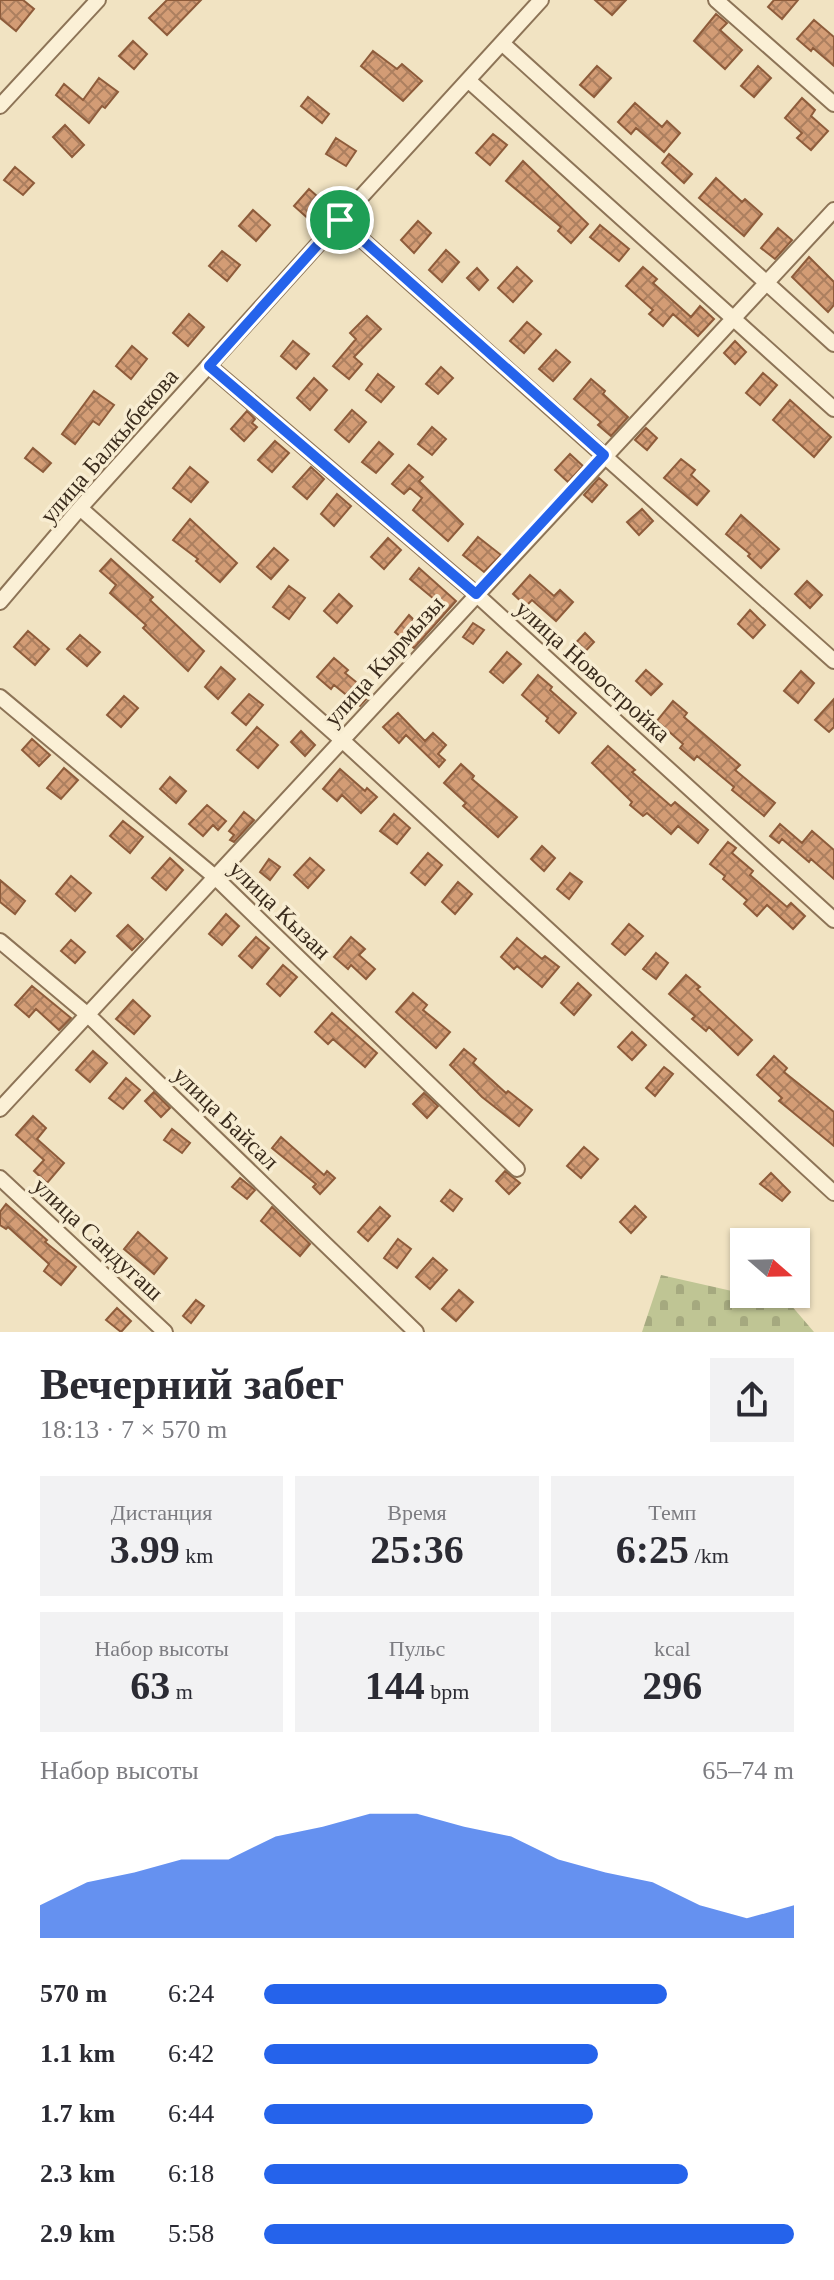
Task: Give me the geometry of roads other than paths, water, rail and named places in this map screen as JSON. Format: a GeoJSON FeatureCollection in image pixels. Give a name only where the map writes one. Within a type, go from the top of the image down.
{"type":"FeatureCollection","features":[{"type":"Feature","properties":{"kind":"street"},"geometry":{"type":"LineString","coordinates":[[0,106],[98,0]]}},
{"type":"Feature","properties":{"kind":"street","name":"улица Балкыбекова"},"geometry":{"type":"LineString","coordinates":[[0,602],[80,508],[541,0]]}},
{"type":"Feature","properties":{"kind":"street"},"geometry":{"type":"LineString","coordinates":[[716,0],[834,104]]}},
{"type":"Feature","properties":{"kind":"street"},"geometry":{"type":"LineString","coordinates":[[502,43],[834,344]]}},
{"type":"Feature","properties":{"kind":"street"},"geometry":{"type":"LineString","coordinates":[[468,80],[834,409]]}},
{"type":"Feature","properties":{"kind":"street","name":"улица Кырмызы"},"geometry":{"type":"LineString","coordinates":[[0,1109],[834,210]]}},
{"type":"Feature","properties":{"kind":"street"},"geometry":{"type":"LineString","coordinates":[[340,220],[834,661]]}},
{"type":"Feature","properties":{"kind":"street","name":"улица Новостройка"},"geometry":{"type":"LineString","coordinates":[[209,366],[476,594],[834,920]]}},
{"type":"Feature","properties":{"kind":"street"},"geometry":{"type":"LineString","coordinates":[[80,508],[342,740],[834,1193]]}},
{"type":"Feature","properties":{"kind":"street","name":"улица Кызан"},"geometry":{"type":"LineString","coordinates":[[0,697],[215,877],[517,1169]]}},
{"type":"Feature","properties":{"kind":"street","name":"улица Байсал"},"geometry":{"type":"LineString","coordinates":[[0,941],[88,1015],[416,1332]]}},
{"type":"Feature","properties":{"kind":"street","name":"улица Сандугаш"},"geometry":{"type":"LineString","coordinates":[[0,1178],[165,1332]]}}]}
